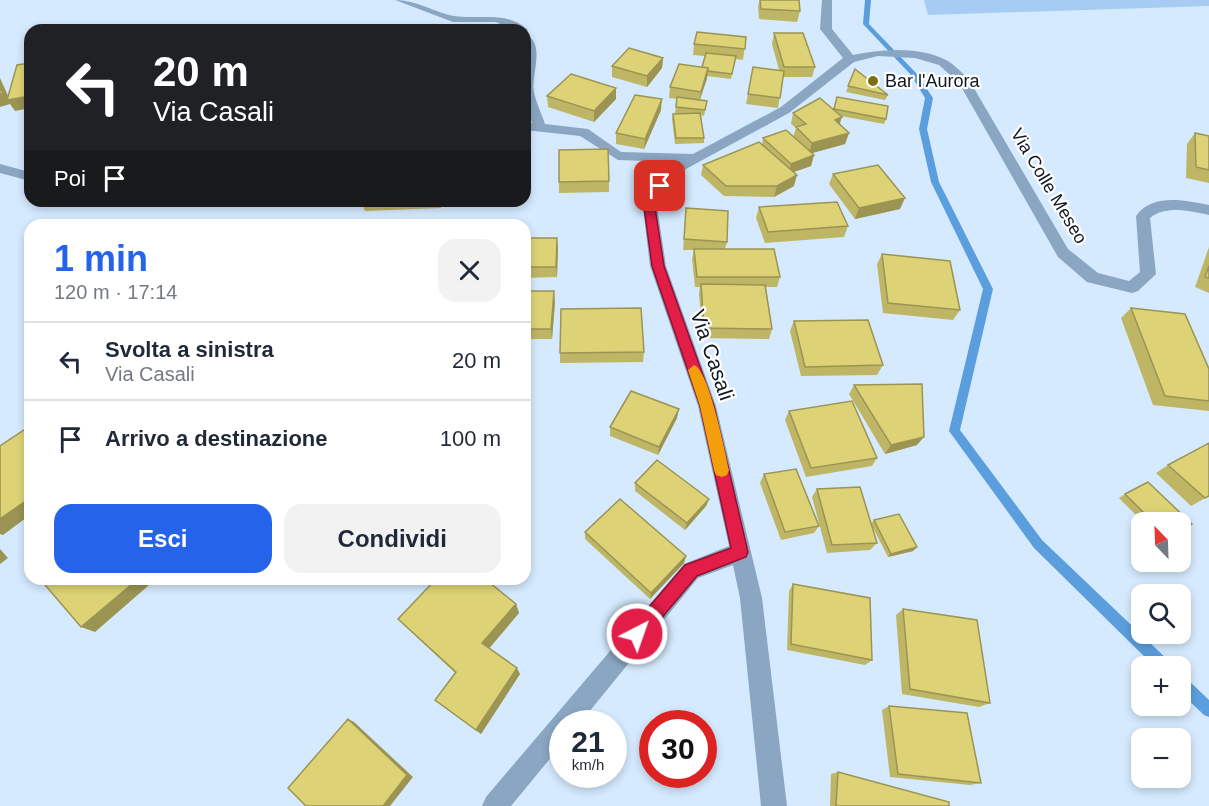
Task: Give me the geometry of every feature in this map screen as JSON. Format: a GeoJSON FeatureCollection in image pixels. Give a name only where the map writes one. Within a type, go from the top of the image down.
{"type":"FeatureCollection","features":[{"type":"Feature","properties":{"kind":"street"},"geometry":{"type":"LineString","coordinates":[[400,0],[453,19],[498,19],[509,24]]}},
{"type":"Feature","properties":{"kind":"street"},"geometry":{"type":"LineString","coordinates":[[827,0],[826,29],[850,59]]}},
{"type":"Feature","properties":{"kind":"street","name":"Via Colle Meseo"},"geometry":{"type":"LineString","coordinates":[[850,59],[878,53],[916,55],[943,63],[964,81],[1063,253],[1093,278],[1132,287],[1148,274],[1143,216],[1156,206],[1190,206],[1209,210]]}},
{"type":"Feature","properties":{"kind":"street","name":"Via Casali"},"geometry":{"type":"LineString","coordinates":[[774,806],[751,598],[707,406],[658,266],[649,200],[670,172],[785,110],[850,59]]}},
{"type":"Feature","properties":{"kind":"street"},"geometry":{"type":"LineString","coordinates":[[531,102],[540,127]]}},
{"type":"Feature","properties":{"kind":"street"},"geometry":{"type":"LineString","coordinates":[[531,126],[583,132],[618,156],[696,158]]}},
{"type":"Feature","properties":{"kind":"street"},"geometry":{"type":"LineString","coordinates":[[0,168],[24,175]]}},
{"type":"Feature","properties":{"kind":"street"},"geometry":{"type":"LineString","coordinates":[[576,710],[691,571],[740,552]]}},
{"type":"Feature","properties":{"kind":"street"},"geometry":{"type":"LineString","coordinates":[[495,806],[549,742]]}},
{"type":"Feature","properties":{"kind":"shaded area"},"geometry":{"type":"Polygon","coordinates":[[[924,0],[1209,0],[1209,6],[928,15],[924,0]]]}},
{"type":"Feature","properties":{"kind":"building"},"geometry":{"type":"Polygon","coordinates":[[[760,0],[799,0],[800,11],[761,9],[760,0]]]}},
{"type":"Feature","properties":{"kind":"building"},"geometry":{"type":"Polygon","coordinates":[[[697,32],[746,37],[745,49],[694,44],[697,32]]]}},
{"type":"Feature","properties":{"kind":"building"},"geometry":{"type":"Polygon","coordinates":[[[774,33],[803,33],[815,67],[784,67],[774,33]]]}},
{"type":"Feature","properties":{"kind":"building"},"geometry":{"type":"Polygon","coordinates":[[[629,48],[663,58],[647,76],[612,66],[629,48]]]}},
{"type":"Feature","properties":{"kind":"building"},"geometry":{"type":"Polygon","coordinates":[[[706,53],[736,56],[732,74],[708,71],[708,68],[702,67],[706,53]]]}},
{"type":"Feature","properties":{"kind":"building"},"geometry":{"type":"Polygon","coordinates":[[[24,64],[24,97],[7,100],[17,65],[24,64]]]}},
{"type":"Feature","properties":{"kind":"building"},"geometry":{"type":"Polygon","coordinates":[[[679,64],[708,68],[701,92],[670,87],[679,64]]]}},
{"type":"Feature","properties":{"kind":"building"},"geometry":{"type":"Polygon","coordinates":[[[753,67],[784,71],[780,98],[748,94],[753,67]]]}},
{"type":"Feature","properties":{"kind":"building"},"geometry":{"type":"Polygon","coordinates":[[[855,69],[888,95],[848,86],[855,69]]]}},
{"type":"Feature","properties":{"kind":"building"},"geometry":{"type":"Polygon","coordinates":[[[571,74],[616,88],[594,111],[547,96],[571,74]]]}},
{"type":"Feature","properties":{"kind":"building"},"geometry":{"type":"Polygon","coordinates":[[[635,95],[662,99],[645,139],[616,133],[635,95]]]}},
{"type":"Feature","properties":{"kind":"building"},"geometry":{"type":"Polygon","coordinates":[[[677,97],[707,101],[705,110],[676,107],[677,97]]]}},
{"type":"Feature","properties":{"kind":"building"},"geometry":{"type":"Polygon","coordinates":[[[837,97],[888,106],[886,119],[834,109],[837,97]]]}},
{"type":"Feature","properties":{"kind":"building"},"geometry":{"type":"Polygon","coordinates":[[[820,98],[842,117],[835,120],[849,133],[812,143],[796,127],[806,124],[793,113],[820,98]]]}},
{"type":"Feature","properties":{"kind":"building"},"geometry":{"type":"Polygon","coordinates":[[[700,113],[704,138],[676,138],[673,114],[700,113]]]}},
{"type":"Feature","properties":{"kind":"building"},"geometry":{"type":"Polygon","coordinates":[[[786,130],[814,155],[791,164],[763,138],[786,130]]]}},
{"type":"Feature","properties":{"kind":"building"},"geometry":{"type":"Polygon","coordinates":[[[1195,133],[1209,136],[1209,170],[1196,167],[1195,133]]]}},
{"type":"Feature","properties":{"kind":"building"},"geometry":{"type":"Polygon","coordinates":[[[759,142],[797,175],[777,186],[726,186],[703,165],[759,142]]]}},
{"type":"Feature","properties":{"kind":"building"},"geometry":{"type":"Polygon","coordinates":[[[608,149],[609,181],[559,182],[559,150],[608,149]]]}},
{"type":"Feature","properties":{"kind":"building"},"geometry":{"type":"Polygon","coordinates":[[[878,165],[905,198],[859,208],[833,174],[878,165]]]}},
{"type":"Feature","properties":{"kind":"building"},"geometry":{"type":"Polygon","coordinates":[[[837,202],[848,226],[768,232],[759,207],[837,202]]]}},
{"type":"Feature","properties":{"kind":"building"},"geometry":{"type":"Polygon","coordinates":[[[686,208],[728,211],[727,242],[684,239],[686,208]]]}},
{"type":"Feature","properties":{"kind":"building"},"geometry":{"type":"Polygon","coordinates":[[[531,238],[557,238],[556,267],[531,267],[531,238]]]}},
{"type":"Feature","properties":{"kind":"building"},"geometry":{"type":"Polygon","coordinates":[[[694,249],[774,249],[780,277],[697,277],[694,249]]]}},
{"type":"Feature","properties":{"kind":"building"},"geometry":{"type":"Polygon","coordinates":[[[882,254],[950,261],[960,310],[888,303],[882,254]]]}},
{"type":"Feature","properties":{"kind":"building"},"geometry":{"type":"Polygon","coordinates":[[[1209,266],[1209,278],[1205,277],[1209,266]]]}},
{"type":"Feature","properties":{"kind":"building"},"geometry":{"type":"Polygon","coordinates":[[[701,284],[765,285],[772,329],[704,328],[701,284]]]}},
{"type":"Feature","properties":{"kind":"building"},"geometry":{"type":"Polygon","coordinates":[[[531,291],[554,291],[551,329],[531,329],[531,291]]]}},
{"type":"Feature","properties":{"kind":"building"},"geometry":{"type":"Polygon","coordinates":[[[641,308],[644,352],[560,353],[561,309],[641,308]]]}},
{"type":"Feature","properties":{"kind":"building"},"geometry":{"type":"Polygon","coordinates":[[[1131,308],[1185,314],[1209,369],[1209,401],[1165,396],[1131,308]]]}},
{"type":"Feature","properties":{"kind":"building"},"geometry":{"type":"Polygon","coordinates":[[[868,320],[883,365],[805,367],[794,321],[868,320]]]}},
{"type":"Feature","properties":{"kind":"building"},"geometry":{"type":"Polygon","coordinates":[[[922,384],[924,437],[891,445],[854,385],[922,384]]]}},
{"type":"Feature","properties":{"kind":"building"},"geometry":{"type":"Polygon","coordinates":[[[631,391],[679,409],[659,447],[610,427],[631,391]]]}},
{"type":"Feature","properties":{"kind":"building"},"geometry":{"type":"Polygon","coordinates":[[[852,401],[877,458],[811,468],[789,411],[852,401]]]}},
{"type":"Feature","properties":{"kind":"building"},"geometry":{"type":"Polygon","coordinates":[[[24,430],[24,502],[0,519],[0,446],[24,430]]]}},
{"type":"Feature","properties":{"kind":"building"},"geometry":{"type":"Polygon","coordinates":[[[1209,443],[1209,496],[1205,498],[1168,465],[1209,443]]]}},
{"type":"Feature","properties":{"kind":"building"},"geometry":{"type":"Polygon","coordinates":[[[657,460],[709,499],[687,523],[635,483],[657,460]]]}},
{"type":"Feature","properties":{"kind":"building"},"geometry":{"type":"Polygon","coordinates":[[[796,469],[819,526],[785,532],[764,474],[796,469]]]}},
{"type":"Feature","properties":{"kind":"building"},"geometry":{"type":"Polygon","coordinates":[[[1148,482],[1179,512],[1143,512],[1125,494],[1148,482]]]}},
{"type":"Feature","properties":{"kind":"building"},"geometry":{"type":"Polygon","coordinates":[[[860,487],[877,543],[832,545],[817,489],[860,487]]]}},
{"type":"Feature","properties":{"kind":"building"},"geometry":{"type":"Polygon","coordinates":[[[620,499],[686,556],[651,593],[585,532],[620,499]]]}},
{"type":"Feature","properties":{"kind":"building"},"geometry":{"type":"Polygon","coordinates":[[[899,514],[917,547],[891,554],[874,520],[899,514]]]}},
{"type":"Feature","properties":{"kind":"building"},"geometry":{"type":"Polygon","coordinates":[[[793,584],[870,598],[872,660],[791,644],[793,584]]]}},
{"type":"Feature","properties":{"kind":"building"},"geometry":{"type":"Polygon","coordinates":[[[45,585],[131,585],[81,627],[45,585]]]}},
{"type":"Feature","properties":{"kind":"building"},"geometry":{"type":"Polygon","coordinates":[[[430,585],[492,585],[516,604],[482,643],[517,668],[476,730],[435,700],[456,672],[398,619],[430,585]]]}},
{"type":"Feature","properties":{"kind":"building"},"geometry":{"type":"Polygon","coordinates":[[[903,609],[977,620],[990,703],[910,689],[903,609]]]}},
{"type":"Feature","properties":{"kind":"building"},"geometry":{"type":"Polygon","coordinates":[[[889,706],[967,713],[981,783],[898,774],[889,706]]]}},
{"type":"Feature","properties":{"kind":"building"},"geometry":{"type":"Polygon","coordinates":[[[348,719],[407,775],[383,806],[306,806],[288,788],[348,719]]]}},
{"type":"Feature","properties":{"kind":"building"},"geometry":{"type":"Polygon","coordinates":[[[838,772],[949,802],[949,806],[836,806],[838,772]]]}},
{"type":"Feature","properties":{"kind":"waterway"},"geometry":{"type":"LineString","coordinates":[[868,0],[866,24],[914,74],[929,98],[923,129],[935,182],[988,289],[954,431],[1038,544],[1154,656]]}},
{"type":"Feature","properties":{"kind":"waterway"},"geometry":{"type":"LineString","coordinates":[[1191,693],[1209,710]]}},
{"type":"Feature","properties":{"kind":"slow traffic"},"geometry":{"type":"LineString","coordinates":[[694,370],[707,406],[722,470]]}},
{"type":"Feature","properties":{"kind":"place","name":"Bar l'Aurora"},"geometry":{"type":"Point","coordinates":[873,81]}},
{"type":"Feature","properties":{"kind":"route"},"geometry":{"type":"LineString","coordinates":[[637,634],[691,571],[740,552],[707,406],[658,266],[649,200],[660,186]]}}]}
